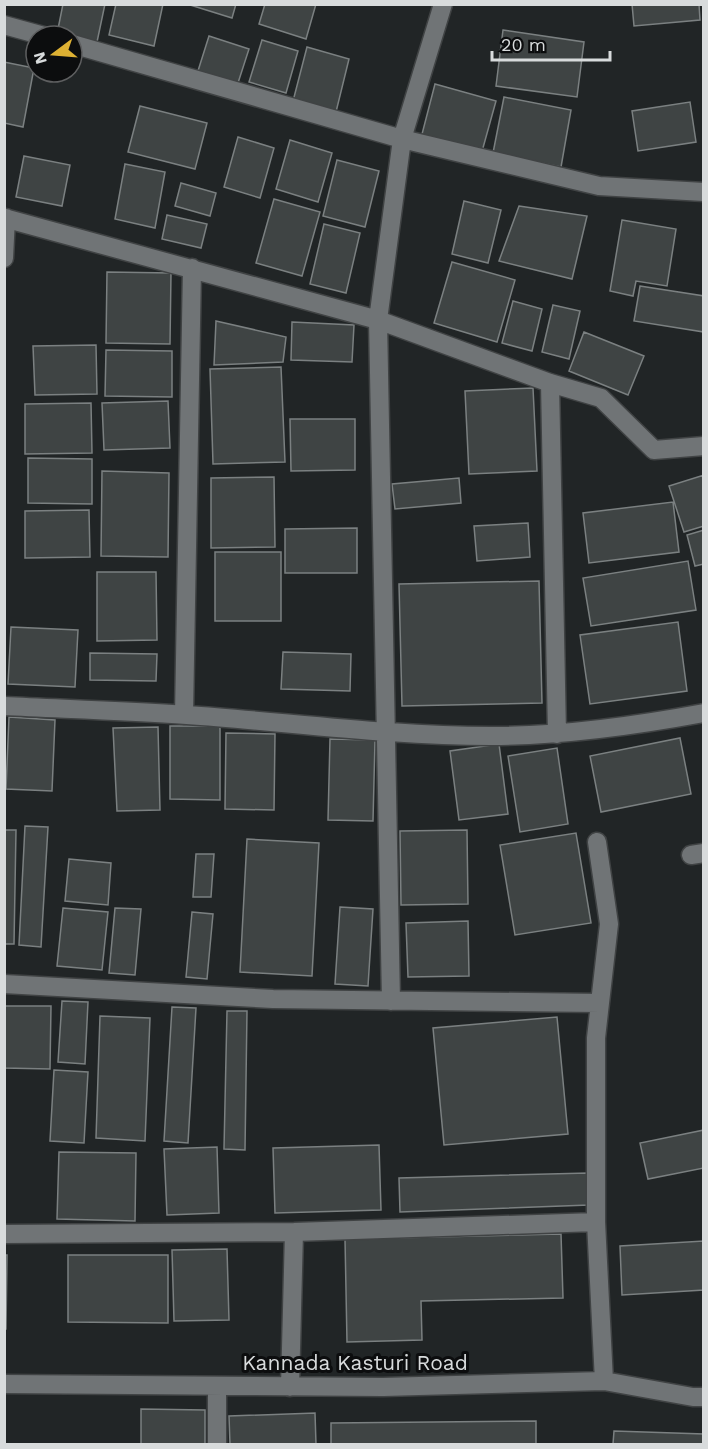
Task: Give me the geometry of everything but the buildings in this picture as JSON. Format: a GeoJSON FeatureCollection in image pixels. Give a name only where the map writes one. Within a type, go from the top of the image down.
{"type":"FeatureCollection","features":[{"type":"Feature","properties":{"kind":"street"},"geometry":{"type":"LineString","coordinates":[[391,1001],[378,320],[402,139],[443,4]]}},
{"type":"Feature","properties":{"kind":"street"},"geometry":{"type":"LineString","coordinates":[[4,25],[24,30]]}},
{"type":"Feature","properties":{"kind":"street"},"geometry":{"type":"LineString","coordinates":[[84,47],[402,139],[599,186],[704,192]]}},
{"type":"Feature","properties":{"kind":"street"},"geometry":{"type":"LineString","coordinates":[[4,258],[5,218],[378,320],[550,383],[601,398],[654,450],[704,446]]}},
{"type":"Feature","properties":{"kind":"street"},"geometry":{"type":"LineString","coordinates":[[184,715],[192,268]]}},
{"type":"Feature","properties":{"kind":"street"},"geometry":{"type":"LineString","coordinates":[[550,383],[557,734]]}},
{"type":"Feature","properties":{"kind":"street"},"geometry":{"type":"LineString","coordinates":[[4,706],[184,715],[386,731],[491,736],[557,734],[652,723],[704,713]]}},
{"type":"Feature","properties":{"kind":"street"},"geometry":{"type":"LineString","coordinates":[[597,842],[609,924],[596,1038],[596,1222],[604,1381]]}},
{"type":"Feature","properties":{"kind":"street"},"geometry":{"type":"LineString","coordinates":[[4,984],[273,999],[600,1003]]}},
{"type":"Feature","properties":{"kind":"street"},"geometry":{"type":"LineString","coordinates":[[4,1234],[294,1232],[596,1222]]}},
{"type":"Feature","properties":{"kind":"street"},"geometry":{"type":"LineString","coordinates":[[290,1387],[294,1232]]}},
{"type":"Feature","properties":{"kind":"street","name":"Kannada Kasturi Road"},"geometry":{"type":"LineString","coordinates":[[4,1384],[383,1387],[604,1381],[704,1397]]}},
{"type":"Feature","properties":{"kind":"street"},"geometry":{"type":"LineString","coordinates":[[217,1444],[218,1386]]}}]}
